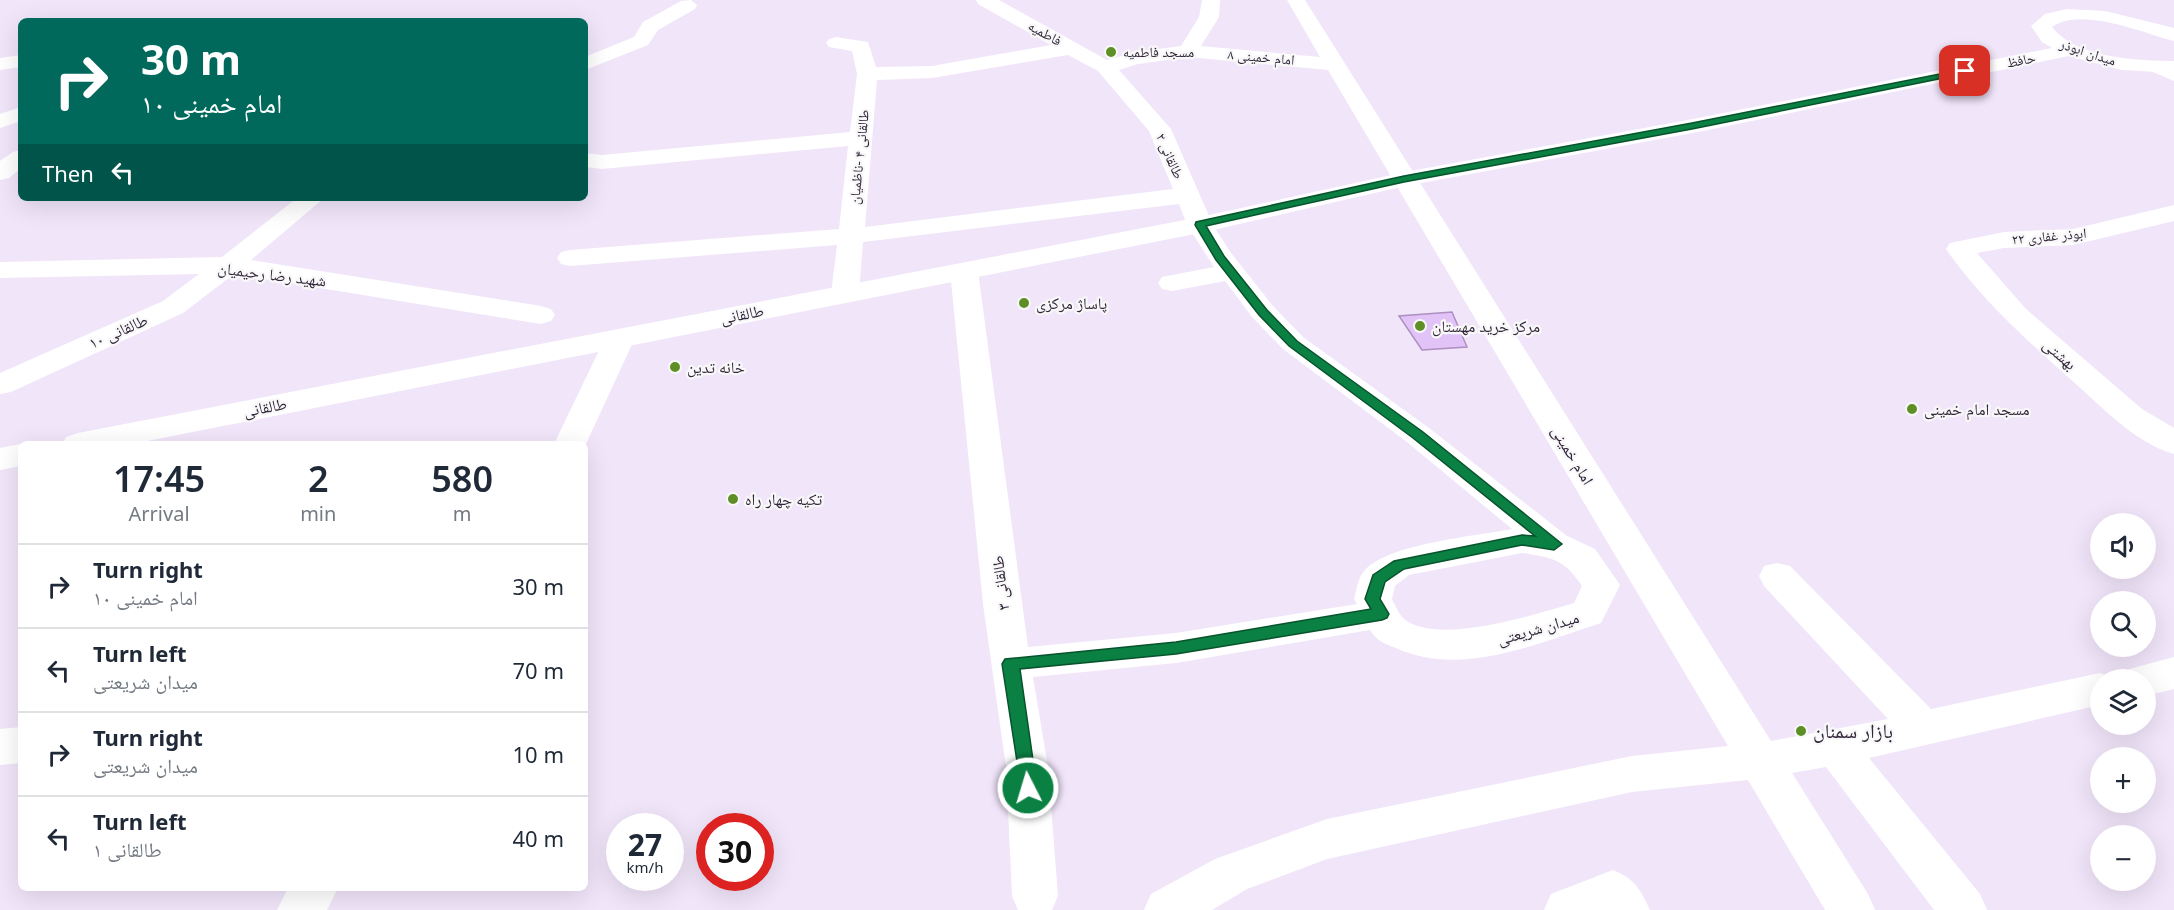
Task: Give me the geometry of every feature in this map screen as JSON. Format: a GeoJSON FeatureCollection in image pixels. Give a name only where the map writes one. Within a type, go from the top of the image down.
{"type":"FeatureCollection","features":[{"type":"Feature","properties":{"kind":"street","name":"فاطمیه"},"geometry":{"type":"LineString","coordinates":[[985,0],[1105,67]]}},
{"type":"Feature","properties":{"kind":"street"},"geometry":{"type":"LineString","coordinates":[[1188,51],[1209,17],[1211,0]]}},
{"type":"Feature","properties":{"kind":"street","name":"امام خمینی"},"geometry":{"type":"LineString","coordinates":[[1296,0],[1851,910]]}},
{"type":"Feature","properties":{"kind":"street"},"geometry":{"type":"LineString","coordinates":[[588,63],[641,41],[650,26],[688,5]]}},
{"type":"Feature","properties":{"kind":"street","name":"میدان ابوذر"},"geometry":{"type":"LineString","coordinates":[[2169,70],[2119,63],[2071,50],[2044,34],[2041,26],[2042,8],[2073,15],[2094,15],[2133,22],[2170,31]]}},
{"type":"Feature","properties":{"kind":"street","name":"طالقانی ۴ -ناظمیان"},"geometry":{"type":"LineString","coordinates":[[836,43],[861,46],[867,74],[845,294]]}},
{"type":"Feature","properties":{"kind":"street"},"geometry":{"type":"LineString","coordinates":[[867,74],[932,72],[1071,48]]}},
{"type":"Feature","properties":{"kind":"street","name":"حافظ"},"geometry":{"type":"LineString","coordinates":[[1404,179],[1686,128],[2071,50]]}},
{"type":"Feature","properties":{"kind":"street","name":"امام خمینی ۸"},"geometry":{"type":"LineString","coordinates":[[1105,67],[1136,58],[1188,51],[1334,64]]}},
{"type":"Feature","properties":{"kind":"street"},"geometry":{"type":"LineString","coordinates":[[0,64],[18,61]]}},
{"type":"Feature","properties":{"kind":"street","name":"طالقانی ۲"},"geometry":{"type":"LineString","coordinates":[[1105,67],[1160,129],[1200,225],[1263,312],[1293,343],[1418,435],[1554,544]]}},
{"type":"Feature","properties":{"kind":"street"},"geometry":{"type":"LineString","coordinates":[[0,121],[18,115]]}},
{"type":"Feature","properties":{"kind":"street"},"geometry":{"type":"LineString","coordinates":[[588,160],[602,162],[861,138]]}},
{"type":"Feature","properties":{"kind":"street"},"geometry":{"type":"LineString","coordinates":[[0,173],[18,159]]}},
{"type":"Feature","properties":{"kind":"street","name":"طالقانی"},"geometry":{"type":"LineString","coordinates":[[93,441],[1200,225],[1404,179]]}},
{"type":"Feature","properties":{"kind":"street"},"geometry":{"type":"LineString","coordinates":[[570,258],[851,236],[1188,195]]}},
{"type":"Feature","properties":{"kind":"street","name":"طالقانی ۱۰"},"geometry":{"type":"LineString","coordinates":[[0,385],[173,307],[308,201]]}},
{"type":"Feature","properties":{"kind":"street","name":"ابوذر غفاری ۲۲"},"geometry":{"type":"LineString","coordinates":[[1959,249],[2004,240],[2073,237],[2174,213]]}},
{"type":"Feature","properties":{"kind":"street","name":"بهشتی"},"geometry":{"type":"LineString","coordinates":[[1959,249],[2016,315],[2130,416],[2174,443]]}},
{"type":"Feature","properties":{"kind":"street","name":"شهید رضا رحیمیان"},"geometry":{"type":"LineString","coordinates":[[0,270],[229,265],[541,315]]}},
{"type":"Feature","properties":{"kind":"street","name":"طالقانی ۳"},"geometry":{"type":"LineString","coordinates":[[964,271],[1011,664],[1027,767],[1035,896]]}},
{"type":"Feature","properties":{"kind":"street"},"geometry":{"type":"LineString","coordinates":[[1172,283],[1232,272]]}},
{"type":"Feature","properties":{"kind":"street"},"geometry":{"type":"LineString","coordinates":[[571,441],[620,338]]}},
{"type":"Feature","properties":{"kind":"street"},"geometry":{"type":"LineString","coordinates":[[0,459],[18,456]]}},
{"type":"Feature","properties":{"kind":"street","name":"میدان شریعتی"},"geometry":{"type":"LineString","coordinates":[[1522,540],[1554,544],[1582,558],[1601,585],[1588,614],[1486,642],[1426,644],[1390,629],[1382,614],[1373,599],[1378,579],[1400,564],[1522,540]]}},
{"type":"Feature","properties":{"kind":"street"},"geometry":{"type":"LineString","coordinates":[[1777,576],[1924,729]]}},
{"type":"Feature","properties":{"kind":"street"},"geometry":{"type":"LineString","coordinates":[[1011,664],[1176,648],[1382,614]]}},
{"type":"Feature","properties":{"kind":"street"},"geometry":{"type":"LineString","coordinates":[[2156,677],[2174,673]]}},
{"type":"Feature","properties":{"kind":"street"},"geometry":{"type":"LineString","coordinates":[[1168,910],[1231,874],[1327,838],[1632,774],[1760,761],[1836,748],[2090,691]]}},
{"type":"Feature","properties":{"kind":"street"},"geometry":{"type":"LineString","coordinates":[[0,747],[18,745]]}},
{"type":"Feature","properties":{"kind":"street"},"geometry":{"type":"LineString","coordinates":[[1836,748],[1963,910]]}},
{"type":"Feature","properties":{"kind":"street"},"geometry":{"type":"LineString","coordinates":[[301,910],[313,891]]}},
{"type":"Feature","properties":{"kind":"street"},"geometry":{"type":"LineString","coordinates":[[1568,910],[1613,892],[1626,910]]}},
{"type":"Feature","properties":{"kind":"building","name":"مرکز خرید مهستان"},"geometry":{"type":"Polygon","coordinates":[[[1452,312],[1467,347],[1422,350],[1399,316],[1452,312]]]}},
{"type":"Feature","properties":{"kind":"place","name":"مسجد فاطمیه"},"geometry":{"type":"Point","coordinates":[1111,52]}},
{"type":"Feature","properties":{"kind":"place","name":"پاساژ مرکزی"},"geometry":{"type":"Point","coordinates":[1024,303]}},
{"type":"Feature","properties":{"kind":"place","name":"مرکز خرید مهستان"},"geometry":{"type":"Point","coordinates":[1420,326]}},
{"type":"Feature","properties":{"kind":"place","name":"خانه تدین"},"geometry":{"type":"Point","coordinates":[675,367]}},
{"type":"Feature","properties":{"kind":"place","name":"مسجد امام خمینی"},"geometry":{"type":"Point","coordinates":[1912,409]}},
{"type":"Feature","properties":{"kind":"place","name":"تکیه چهار راه"},"geometry":{"type":"Point","coordinates":[733,499]}},
{"type":"Feature","properties":{"kind":"place","name":"بازار سمنان"},"geometry":{"type":"Point","coordinates":[1801,731]}},
{"type":"Feature","properties":{"kind":"route"},"geometry":{"type":"LineString","coordinates":[[1028,788],[1027,767],[1011,664],[1176,648],[1382,614],[1373,599],[1378,579],[1400,564],[1522,540],[1554,544],[1418,435],[1293,343],[1263,312],[1220,257],[1200,225],[1404,179],[1692,126],[1965,71]]}}]}
